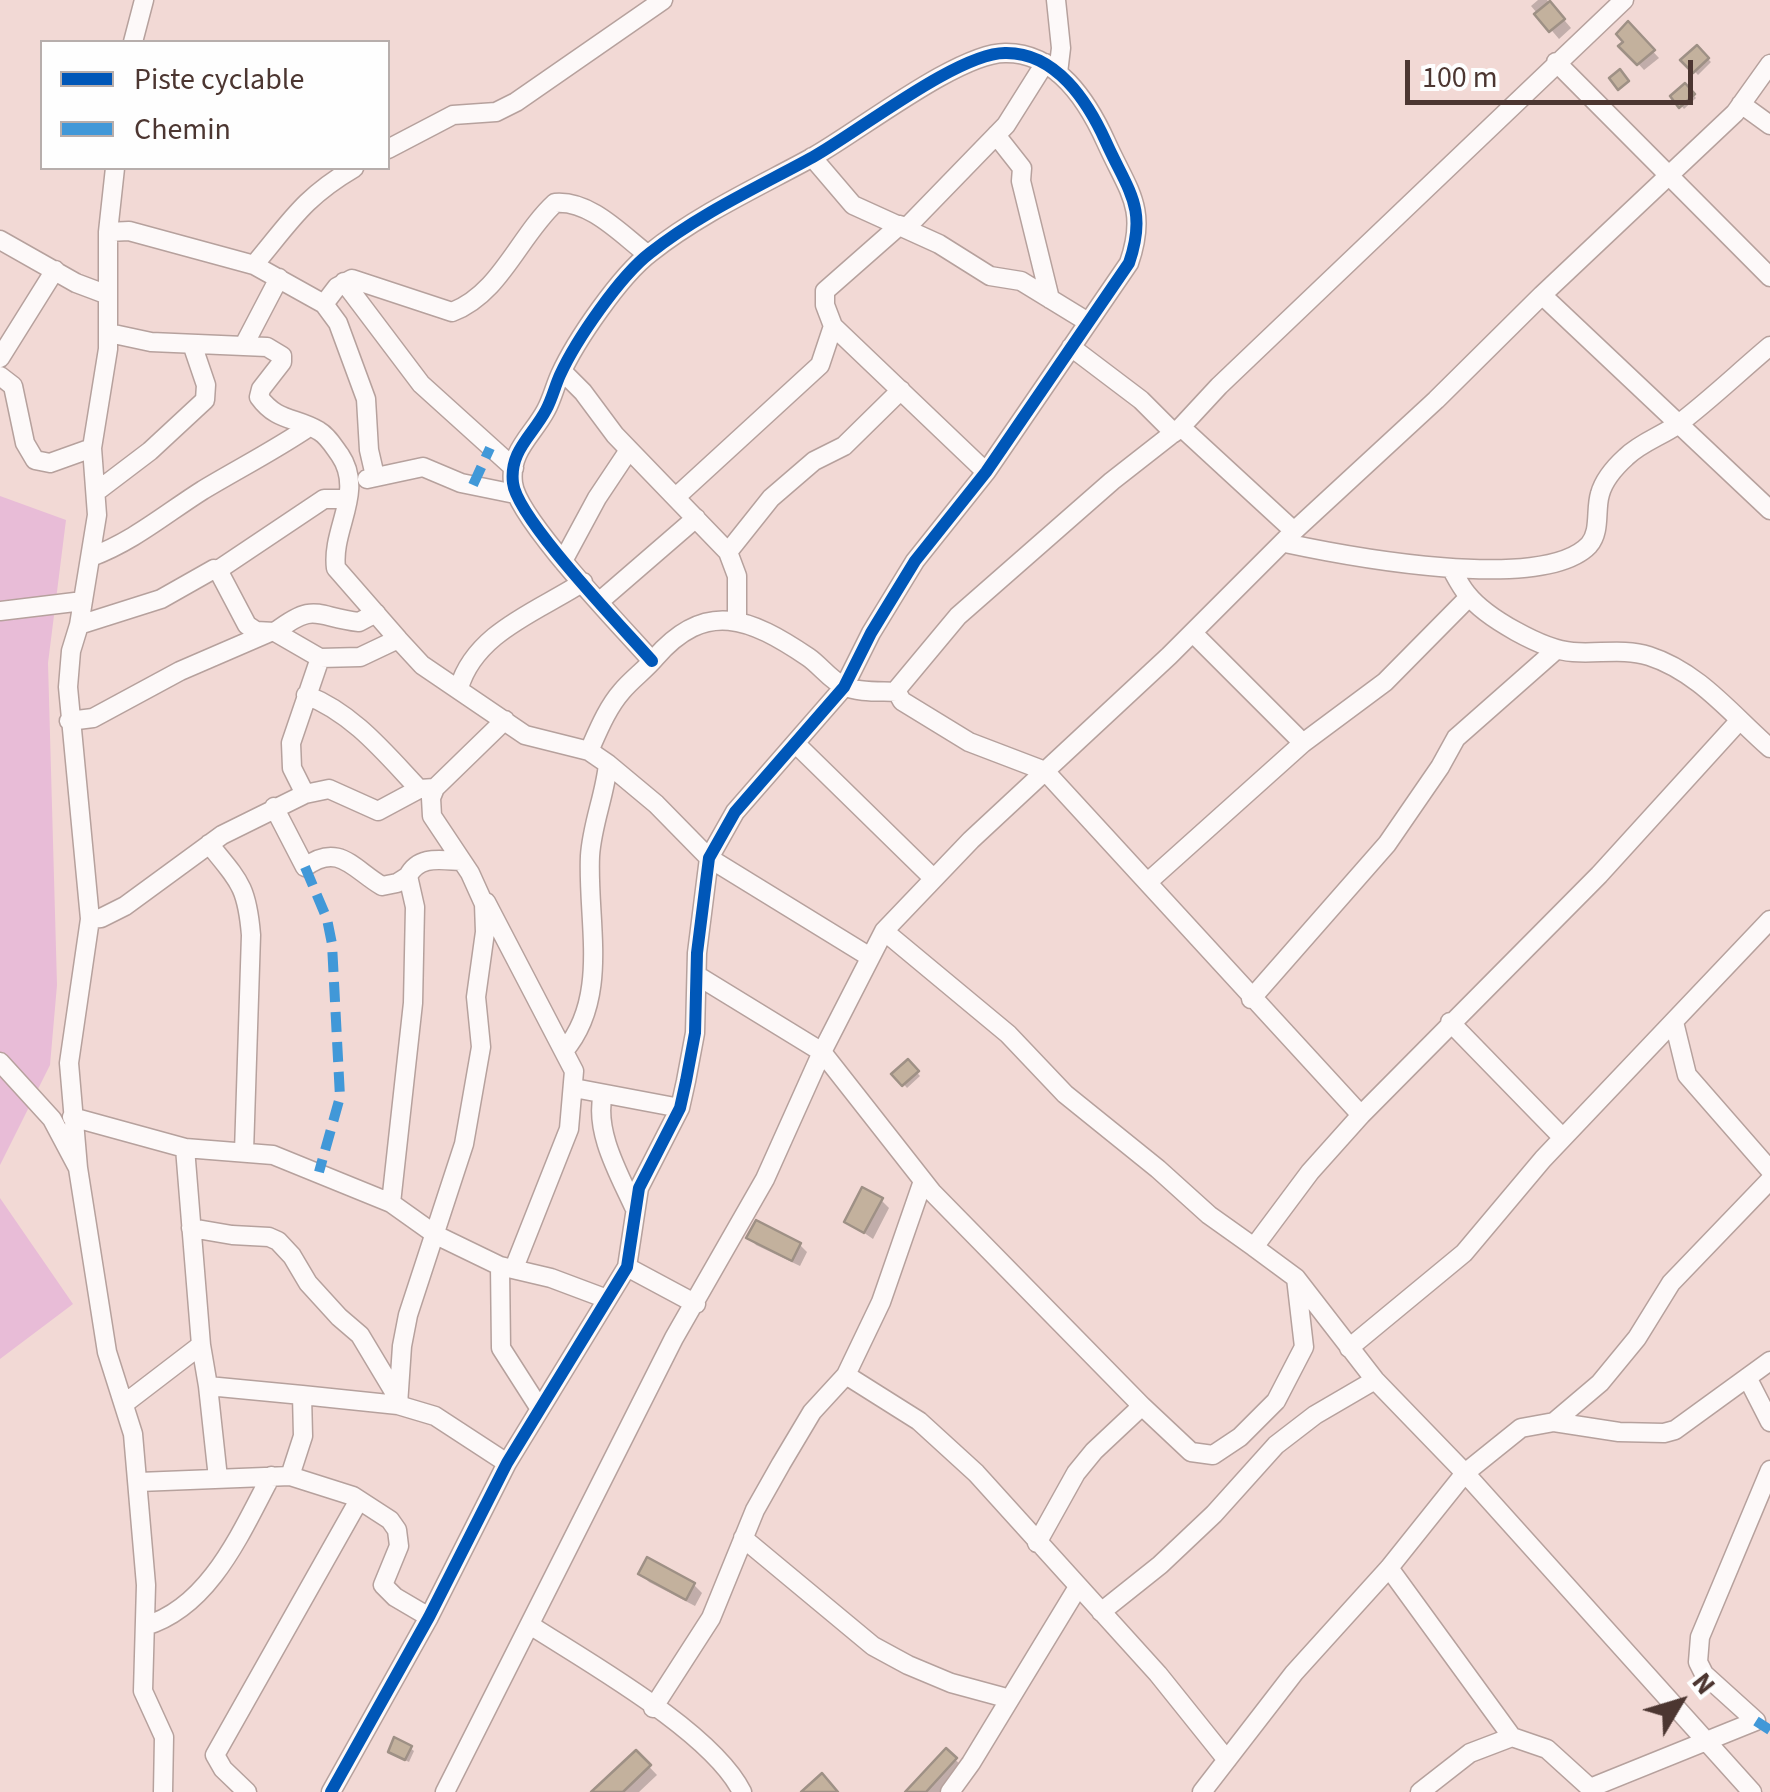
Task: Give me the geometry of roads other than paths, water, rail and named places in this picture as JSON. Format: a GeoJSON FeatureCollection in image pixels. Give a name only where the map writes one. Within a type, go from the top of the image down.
{"type":"FeatureCollection","features":[{"type":"Feature","properties":{"kind":"street"},"geometry":{"type":"LineString","coordinates":[[134,40],[144,0]]}},
{"type":"Feature","properties":{"kind":"street"},"geometry":{"type":"LineString","coordinates":[[390,147],[454,116],[496,112],[516,102],[664,0]]}},
{"type":"Feature","properties":{"kind":"street"},"geometry":{"type":"LineString","coordinates":[[676,497],[814,373],[831,339],[833,326],[825,291],[903,227],[1006,126],[1052,68],[1061,48],[1056,0]]}},
{"type":"Feature","properties":{"kind":"street"},"geometry":{"type":"LineString","coordinates":[[897,692],[958,616],[1112,481],[1177,430],[1624,0]]}},
{"type":"Feature","properties":{"kind":"street"},"geometry":{"type":"LineString","coordinates":[[331,1792],[429,1617],[508,1463],[627,1267],[634,1208],[646,1172],[680,1108],[694,1033],[710,858],[735,812],[844,686],[915,561],[986,472],[1129,263],[1138,236],[1137,208],[1090,107],[1052,68],[1017,53],[1000,52],[966,62],[812,157],[768,178],[648,254],[611,294],[562,371],[547,408],[517,451],[512,481],[516,494],[563,561],[652,661]]}},
{"type":"Feature","properties":{"kind":"street"},"geometry":{"type":"LineString","coordinates":[[1556,62],[1770,277]]}},
{"type":"Feature","properties":{"kind":"street"},"geometry":{"type":"LineString","coordinates":[[445,1792],[674,1338],[765,1180],[822,1052],[884,931],[933,878],[1194,633],[1741,104],[1770,64]]}},
{"type":"Feature","properties":{"kind":"street"},"geometry":{"type":"LineString","coordinates":[[1741,104],[1770,125]]}},
{"type":"Feature","properties":{"kind":"street"},"geometry":{"type":"LineString","coordinates":[[996,135],[1022,168],[1021,181],[1050,299]]}},
{"type":"Feature","properties":{"kind":"street"},"geometry":{"type":"LineString","coordinates":[[812,157],[852,205],[940,244],[990,276],[1021,281],[1088,322]]}},
{"type":"Feature","properties":{"kind":"street"},"geometry":{"type":"LineString","coordinates":[[115,170],[108,232],[109,333],[92,448],[97,516],[84,601],[71,652],[69,721],[90,919],[69,1064],[78,1168],[107,1352],[133,1434],[146,1585],[142,1692],[164,1737],[164,1792]]}},
{"type":"Feature","properties":{"kind":"street"},"geometry":{"type":"LineString","coordinates":[[254,265],[297,210],[323,186],[351,170]]}},
{"type":"Feature","properties":{"kind":"street"},"geometry":{"type":"LineString","coordinates":[[324,304],[336,287],[352,280],[452,312],[466,306],[490,283],[555,203],[572,202],[589,210],[648,254]]}},
{"type":"Feature","properties":{"kind":"street"},"geometry":{"type":"LineString","coordinates":[[108,232],[129,231],[254,265],[324,304],[338,324],[366,399],[375,476]]}},
{"type":"Feature","properties":{"kind":"street"},"geometry":{"type":"LineString","coordinates":[[0,240],[76,283],[108,294]]}},
{"type":"Feature","properties":{"kind":"street"},"geometry":{"type":"LineString","coordinates":[[0,358],[55,270]]}},
{"type":"Feature","properties":{"kind":"street"},"geometry":{"type":"LineString","coordinates":[[244,345],[279,278]]}},
{"type":"Feature","properties":{"kind":"street"},"geometry":{"type":"LineString","coordinates":[[344,282],[421,384],[514,468]]}},
{"type":"Feature","properties":{"kind":"street"},"geometry":{"type":"LineString","coordinates":[[1542,296],[1770,510]]}},
{"type":"Feature","properties":{"kind":"street"},"geometry":{"type":"LineString","coordinates":[[833,326],[986,472]]}},
{"type":"Feature","properties":{"kind":"street"},"geometry":{"type":"LineString","coordinates":[[109,333],[151,342],[267,346],[282,356],[258,398],[269,411],[320,431],[345,463],[351,479],[344,526],[334,553],[336,568],[422,665],[525,735],[589,752],[608,764],[656,804],[710,858],[870,957]]}},
{"type":"Feature","properties":{"kind":"street"},"geometry":{"type":"LineString","coordinates":[[96,492],[150,451],[204,400],[206,385],[192,344]]}},
{"type":"Feature","properties":{"kind":"street"},"geometry":{"type":"LineString","coordinates":[[1071,347],[1177,430],[1290,537],[1358,558],[1451,568],[1536,567],[1582,552],[1596,534],[1598,498],[1604,482],[1628,454],[1677,425],[1770,346]]}},
{"type":"Feature","properties":{"kind":"street"},"geometry":{"type":"LineString","coordinates":[[562,371],[629,450],[728,552],[737,576],[737,620]]}},
{"type":"Feature","properties":{"kind":"street"},"geometry":{"type":"LineString","coordinates":[[0,376],[13,386],[24,444],[35,460],[50,464],[92,448]]}},
{"type":"Feature","properties":{"kind":"street"},"geometry":{"type":"LineString","coordinates":[[728,552],[771,498],[814,461],[844,446],[901,390]]}},
{"type":"Feature","properties":{"kind":"street"},"geometry":{"type":"LineString","coordinates":[[91,557],[138,537],[204,490],[309,428]]}},
{"type":"Feature","properties":{"kind":"street"},"geometry":{"type":"LineString","coordinates":[[563,561],[629,450]]}},
{"type":"Feature","properties":{"kind":"street"},"geometry":{"type":"LineString","coordinates":[[351,479],[423,468],[448,480],[516,494]]}},
{"type":"Feature","properties":{"kind":"street"},"geometry":{"type":"LineString","coordinates":[[79,626],[149,604],[210,570],[218,570],[324,499],[348,499]]}},
{"type":"Feature","properties":{"kind":"street"},"geometry":{"type":"LineString","coordinates":[[600,602],[696,518]]}},
{"type":"Feature","properties":{"kind":"street"},"geometry":{"type":"LineString","coordinates":[[1451,568],[1469,597],[1533,640],[1557,649],[1648,655],[1676,668],[1705,688],[1770,748]]}},
{"type":"Feature","properties":{"kind":"street"},"geometry":{"type":"LineString","coordinates":[[218,570],[240,616],[256,631],[272,632],[320,658],[360,657],[398,639]]}},
{"type":"Feature","properties":{"kind":"street"},"geometry":{"type":"LineString","coordinates":[[459,688],[468,668],[506,627],[583,582]]}},
{"type":"Feature","properties":{"kind":"street"},"geometry":{"type":"LineString","coordinates":[[1149,881],[1302,744],[1386,682],[1469,597]]}},
{"type":"Feature","properties":{"kind":"street"},"geometry":{"type":"LineString","coordinates":[[0,612],[84,601]]}},
{"type":"Feature","properties":{"kind":"street"},"geometry":{"type":"LineString","coordinates":[[69,721],[93,718],[180,671],[272,632],[302,613],[319,612],[358,622],[376,613]]}},
{"type":"Feature","properties":{"kind":"street"},"geometry":{"type":"LineString","coordinates":[[589,752],[621,692],[670,640],[684,629],[727,619],[737,620],[810,658],[844,686],[897,692]]}},
{"type":"Feature","properties":{"kind":"street"},"geometry":{"type":"LineString","coordinates":[[1194,633],[1302,744]]}},
{"type":"Feature","properties":{"kind":"street"},"geometry":{"type":"LineString","coordinates":[[1251,999],[1387,844],[1456,738],[1557,649]]}},
{"type":"Feature","properties":{"kind":"street"},"geometry":{"type":"LineString","coordinates":[[305,794],[292,768],[291,743],[320,658]]}},
{"type":"Feature","properties":{"kind":"street"},"geometry":{"type":"LineString","coordinates":[[897,692],[902,700],[969,742],[1045,772],[1361,1115]]}},
{"type":"Feature","properties":{"kind":"street"},"geometry":{"type":"LineString","coordinates":[[306,695],[324,702],[364,730],[427,789],[432,816],[481,893],[574,1071],[570,1128],[507,1267],[501,1348],[540,1409]]}},
{"type":"Feature","properties":{"kind":"street"},"geometry":{"type":"LineString","coordinates":[[90,919],[125,906],[210,844],[305,794],[329,788],[378,810],[427,789],[506,720]]}},
{"type":"Feature","properties":{"kind":"street"},"geometry":{"type":"LineString","coordinates":[[1254,1246],[1310,1172],[1361,1115],[1599,875],[1740,720]]}},
{"type":"Feature","properties":{"kind":"street"},"geometry":{"type":"LineString","coordinates":[[795,743],[933,878]]}},
{"type":"Feature","properties":{"kind":"street"},"geometry":{"type":"LineString","coordinates":[[564,1052],[579,1034],[592,971],[590,857],[608,764]]}},
{"type":"Feature","properties":{"kind":"street"},"geometry":{"type":"LineString","coordinates":[[274,807],[306,867],[320,856],[344,858],[382,886],[397,883],[416,864],[431,859],[461,861]]}},
{"type":"Feature","properties":{"kind":"street"},"geometry":{"type":"LineString","coordinates":[[210,844],[248,900],[251,935],[244,1152]]}},
{"type":"Feature","properties":{"kind":"street"},"geometry":{"type":"LineString","coordinates":[[391,1202],[413,1003],[415,907],[408,876]]}},
{"type":"Feature","properties":{"kind":"street"},"geometry":{"type":"LineString","coordinates":[[398,1402],[408,1314],[464,1144],[482,1047],[476,997],[484,932],[481,893]]}},
{"type":"Feature","properties":{"kind":"street"},"geometry":{"type":"LineString","coordinates":[[1349,1348],[1464,1253],[1564,1138],[1770,920]]}},
{"type":"Feature","properties":{"kind":"street"},"geometry":{"type":"LineString","coordinates":[[884,931],[1008,1034],[1065,1094],[1158,1168],[1209,1216],[1296,1278],[1375,1380],[1465,1473],[1752,1792]]}},
{"type":"Feature","properties":{"kind":"street"},"geometry":{"type":"LineString","coordinates":[[698,976],[822,1052],[923,1181],[1142,1406],[1192,1452],[1213,1455],[1240,1437],[1276,1402],[1304,1347],[1296,1278]]}},
{"type":"Feature","properties":{"kind":"street"},"geometry":{"type":"LineString","coordinates":[[1450,1022],[1564,1138]]}},
{"type":"Feature","properties":{"kind":"street"},"geometry":{"type":"LineString","coordinates":[[1674,1022],[1687,1075],[1770,1170]]}},
{"type":"Feature","properties":{"kind":"street"},"geometry":{"type":"LineString","coordinates":[[0,1062],[38,1101],[78,1168]]}},
{"type":"Feature","properties":{"kind":"street"},"geometry":{"type":"LineString","coordinates":[[574,1088],[680,1108]]}},
{"type":"Feature","properties":{"kind":"street"},"geometry":{"type":"LineString","coordinates":[[603,1094],[603,1127],[634,1208]]}},
{"type":"Feature","properties":{"kind":"street"},"geometry":{"type":"LineString","coordinates":[[72,1116],[185,1148],[273,1155],[391,1202],[436,1235],[507,1267],[607,1299]]}},
{"type":"Feature","properties":{"kind":"street"},"geometry":{"type":"LineString","coordinates":[[185,1148],[201,1345],[218,1478]]}},
{"type":"Feature","properties":{"kind":"street"},"geometry":{"type":"LineString","coordinates":[[1554,1422],[1600,1383],[1637,1338],[1671,1283],[1770,1180]]}},
{"type":"Feature","properties":{"kind":"street"},"geometry":{"type":"LineString","coordinates":[[653,1708],[710,1618],[754,1510],[812,1412],[846,1376],[882,1302],[923,1181]]}},
{"type":"Feature","properties":{"kind":"street"},"geometry":{"type":"LineString","coordinates":[[192,1228],[232,1236],[269,1237],[286,1248],[308,1283],[360,1335],[398,1402]]}},
{"type":"Feature","properties":{"kind":"street"},"geometry":{"type":"LineString","coordinates":[[627,1267],[696,1304]]}},
{"type":"Feature","properties":{"kind":"street"},"geometry":{"type":"LineString","coordinates":[[124,1404],[201,1345]]}},
{"type":"Feature","properties":{"kind":"street"},"geometry":{"type":"LineString","coordinates":[[1204,1791],[1294,1673],[1389,1568],[1465,1473],[1521,1428],[1554,1422],[1619,1432],[1676,1430],[1770,1360]]}},
{"type":"Feature","properties":{"kind":"street"},"geometry":{"type":"LineString","coordinates":[[846,1376],[919,1421],[976,1474],[1102,1612],[1227,1760]]}},
{"type":"Feature","properties":{"kind":"street"},"geometry":{"type":"LineString","coordinates":[[1748,1379],[1770,1422]]}},
{"type":"Feature","properties":{"kind":"street"},"geometry":{"type":"LineString","coordinates":[[1102,1612],[1187,1539],[1276,1445],[1315,1414],[1375,1380]]}},
{"type":"Feature","properties":{"kind":"street"},"geometry":{"type":"LineString","coordinates":[[208,1386],[398,1402],[446,1420],[508,1463]]}},
{"type":"Feature","properties":{"kind":"street"},"geometry":{"type":"LineString","coordinates":[[145,1626],[166,1620],[201,1591],[281,1476],[304,1436],[302,1395]]}},
{"type":"Feature","properties":{"kind":"street"},"geometry":{"type":"LineString","coordinates":[[1037,1543],[1076,1473],[1142,1406]]}},
{"type":"Feature","properties":{"kind":"street"},"geometry":{"type":"LineString","coordinates":[[1420,1792],[1470,1752],[1512,1738],[1547,1749],[1592,1790],[1756,1721],[1715,1686],[1698,1662],[1700,1637],[1770,1470]]}},
{"type":"Feature","properties":{"kind":"street"},"geometry":{"type":"LineString","coordinates":[[139,1482],[281,1476],[310,1480],[359,1500],[390,1520],[397,1530],[399,1546],[383,1585],[429,1617]]}},
{"type":"Feature","properties":{"kind":"street"},"geometry":{"type":"LineString","coordinates":[[247,1792],[223,1770],[215,1755],[359,1500]]}},
{"type":"Feature","properties":{"kind":"street"},"geometry":{"type":"LineString","coordinates":[[744,1538],[873,1646],[908,1666],[951,1683],[1010,1699]]}},
{"type":"Feature","properties":{"kind":"street"},"geometry":{"type":"LineString","coordinates":[[1389,1568],[1512,1738]]}},
{"type":"Feature","properties":{"kind":"street"},"geometry":{"type":"LineString","coordinates":[[950,1792],[1078,1587]]}},
{"type":"Feature","properties":{"kind":"street"},"geometry":{"type":"LineString","coordinates":[[530,1625],[719,1757],[742,1792]]}}]}
